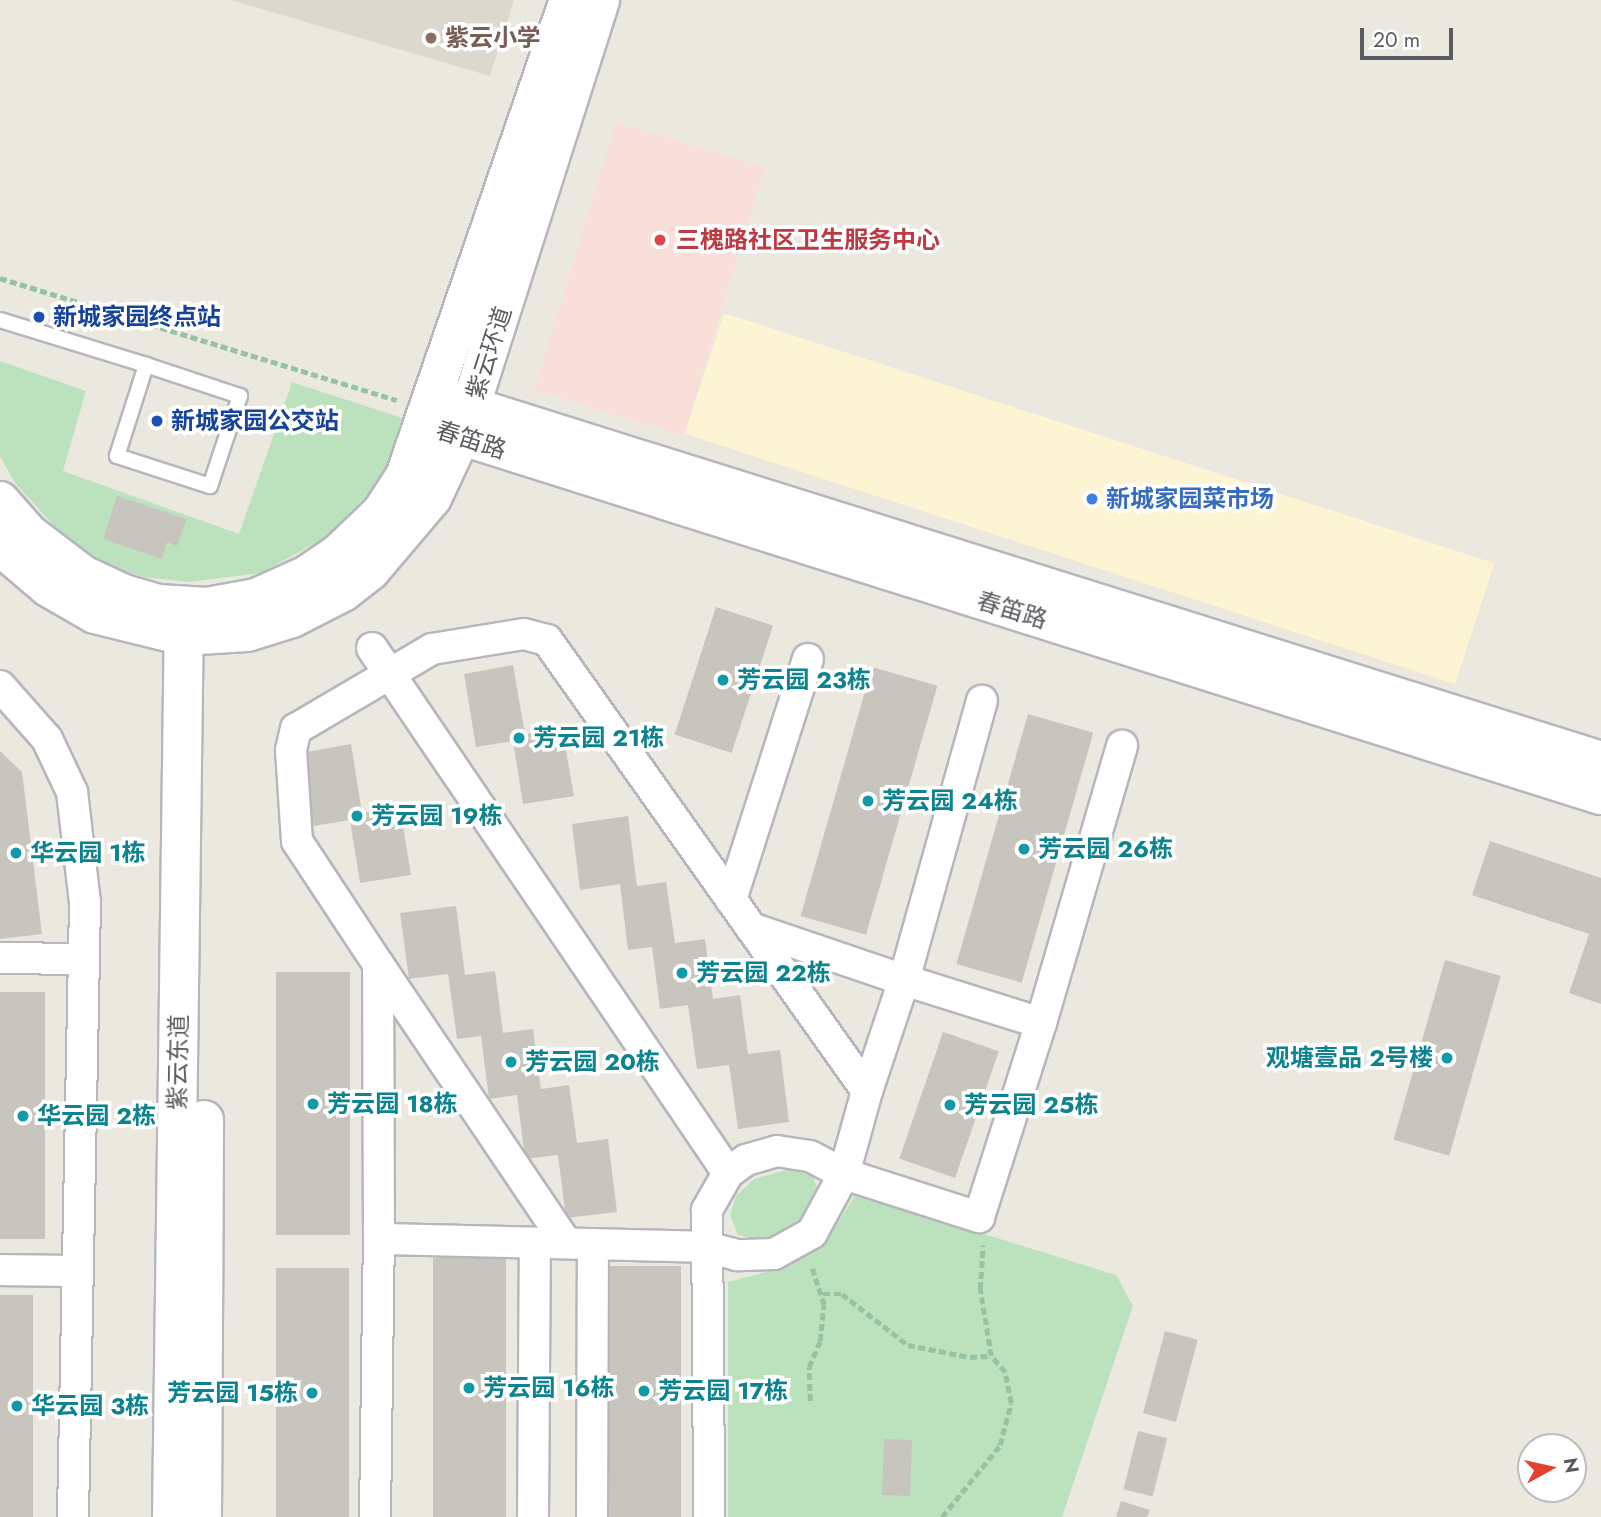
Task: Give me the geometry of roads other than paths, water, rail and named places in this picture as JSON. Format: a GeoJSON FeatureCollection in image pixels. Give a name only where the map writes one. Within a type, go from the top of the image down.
{"type":"FeatureCollection","features":[{"type":"Feature","properties":{"kind":"street","name":"紫云环道"},"geometry":{"type":"LineString","coordinates":[[193,625],[274,592],[337,555],[389,502],[405,476],[569,0]]}},
{"type":"Feature","properties":{"kind":"street","name":"紫云环道"},"geometry":{"type":"LineString","coordinates":[[0,546],[48,587],[128,611],[193,625],[247,632],[292,618],[343,593],[370,571],[432,498],[467,421],[600,0]]}},
{"type":"Feature","properties":{"kind":"street","name":"春笛路"},"geometry":{"type":"LineString","coordinates":[[429,409],[1601,794]]}},
{"type":"Feature","properties":{"kind":"street","name":"春笛路"},"geometry":{"type":"LineString","coordinates":[[467,421],[1601,761]]}},
{"type":"Feature","properties":{"kind":"street","name":"紫云环道"},"geometry":{"type":"LineString","coordinates":[[0,501],[55,557],[128,611]]}},
{"type":"Feature","properties":{"kind":"street"},"geometry":{"type":"LineString","coordinates":[[128,611],[148,638],[166,655],[195,706]]}},
{"type":"Feature","properties":{"kind":"street","name":"紫云东道"},"geometry":{"type":"LineString","coordinates":[[193,625],[202,1517]]}},
{"type":"Feature","properties":{"kind":"street"},"geometry":{"type":"LineString","coordinates":[[592,1517],[580,1244],[378,964],[297,841],[291,750],[296,729],[390,677],[432,649],[524,634],[547,640],[867,1091]]}},
{"type":"Feature","properties":{"kind":"street"},"geometry":{"type":"LineString","coordinates":[[372,648],[728,1173]]}},
{"type":"Feature","properties":{"kind":"street"},"geometry":{"type":"LineString","coordinates":[[731,900],[808,659]]}},
{"type":"Feature","properties":{"kind":"street"},"geometry":{"type":"LineString","coordinates":[[0,686],[47,738],[72,792],[85,902],[73,1517]]}},
{"type":"Feature","properties":{"kind":"street"},"geometry":{"type":"LineString","coordinates":[[379,1239],[707,1247],[737,1255],[774,1254],[812,1233],[844,1174],[867,1091],[904,980],[982,701]]}},
{"type":"Feature","properties":{"kind":"street","name":"紫云东道"},"geometry":{"type":"LineString","coordinates":[[172,1517],[195,706]]}},
{"type":"Feature","properties":{"kind":"street"},"geometry":{"type":"LineString","coordinates":[[709,1517],[707,1210],[728,1173],[746,1160],[777,1151],[810,1156],[844,1174],[979,1217],[1041,1023],[1122,747]]}},
{"type":"Feature","properties":{"kind":"street"},"geometry":{"type":"LineString","coordinates":[[751,929],[1041,1023]]}},
{"type":"Feature","properties":{"kind":"street"},"geometry":{"type":"LineString","coordinates":[[0,958],[84,958]]}},
{"type":"Feature","properties":{"kind":"street"},"geometry":{"type":"LineString","coordinates":[[375,1517],[379,1239],[378,964]]}},
{"type":"Feature","properties":{"kind":"street"},"geometry":{"type":"LineString","coordinates":[[533,1517],[535,1243]]}},
{"type":"Feature","properties":{"kind":"street"},"geometry":{"type":"LineString","coordinates":[[0,1270],[78,1271]]}},
{"type":"Feature","properties":{"kind":"lane"},"geometry":{"type":"LineString","coordinates":[[0,320],[146,365],[240,396],[210,486],[117,456],[146,365]]}},
{"type":"Feature","properties":{"kind":"place","name":"紫云小学"},"geometry":{"type":"Point","coordinates":[431,38]}},
{"type":"Feature","properties":{"kind":"place","name":"三槐路社区卫生服务中心"},"geometry":{"type":"Point","coordinates":[660,240]}},
{"type":"Feature","properties":{"kind":"place","name":"新城家园终点站"},"geometry":{"type":"Point","coordinates":[39,317]}},
{"type":"Feature","properties":{"kind":"place","name":"新城家园公交站"},"geometry":{"type":"Point","coordinates":[157,421]}},
{"type":"Feature","properties":{"kind":"place","name":"新城家园菜市场"},"geometry":{"type":"Point","coordinates":[1092,499]}},
{"type":"Feature","properties":{"kind":"place","name":"芳云园 23栋"},"geometry":{"type":"Point","coordinates":[723,680]}},
{"type":"Feature","properties":{"kind":"place","name":"芳云园 21栋"},"geometry":{"type":"Point","coordinates":[519,738]}},
{"type":"Feature","properties":{"kind":"place","name":"芳云园 24栋"},"geometry":{"type":"Point","coordinates":[868,801]}},
{"type":"Feature","properties":{"kind":"place","name":"芳云园 19栋"},"geometry":{"type":"Point","coordinates":[357,816]}},
{"type":"Feature","properties":{"kind":"place","name":"芳云园 26栋"},"geometry":{"type":"Point","coordinates":[1024,849]}},
{"type":"Feature","properties":{"kind":"place","name":"华云园 1栋"},"geometry":{"type":"Point","coordinates":[16,853]}},
{"type":"Feature","properties":{"kind":"place","name":"芳云园 22栋"},"geometry":{"type":"Point","coordinates":[682,973]}},
{"type":"Feature","properties":{"kind":"place","name":"观塘壹品 2号楼"},"geometry":{"type":"Point","coordinates":[1447,1058]}},
{"type":"Feature","properties":{"kind":"place","name":"芳云园 20栋"},"geometry":{"type":"Point","coordinates":[511,1062]}},
{"type":"Feature","properties":{"kind":"place","name":"芳云园 18栋"},"geometry":{"type":"Point","coordinates":[313,1104]}},
{"type":"Feature","properties":{"kind":"place","name":"芳云园 25栋"},"geometry":{"type":"Point","coordinates":[950,1105]}},
{"type":"Feature","properties":{"kind":"place","name":"华云园 2栋"},"geometry":{"type":"Point","coordinates":[23,1116]}},
{"type":"Feature","properties":{"kind":"place","name":"芳云园 16栋"},"geometry":{"type":"Point","coordinates":[469,1388]}},
{"type":"Feature","properties":{"kind":"place","name":"芳云园 17栋"},"geometry":{"type":"Point","coordinates":[644,1391]}},
{"type":"Feature","properties":{"kind":"place","name":"芳云园 15栋"},"geometry":{"type":"Point","coordinates":[312,1393]}},
{"type":"Feature","properties":{"kind":"place","name":"华云园 3栋"},"geometry":{"type":"Point","coordinates":[17,1406]}}]}
